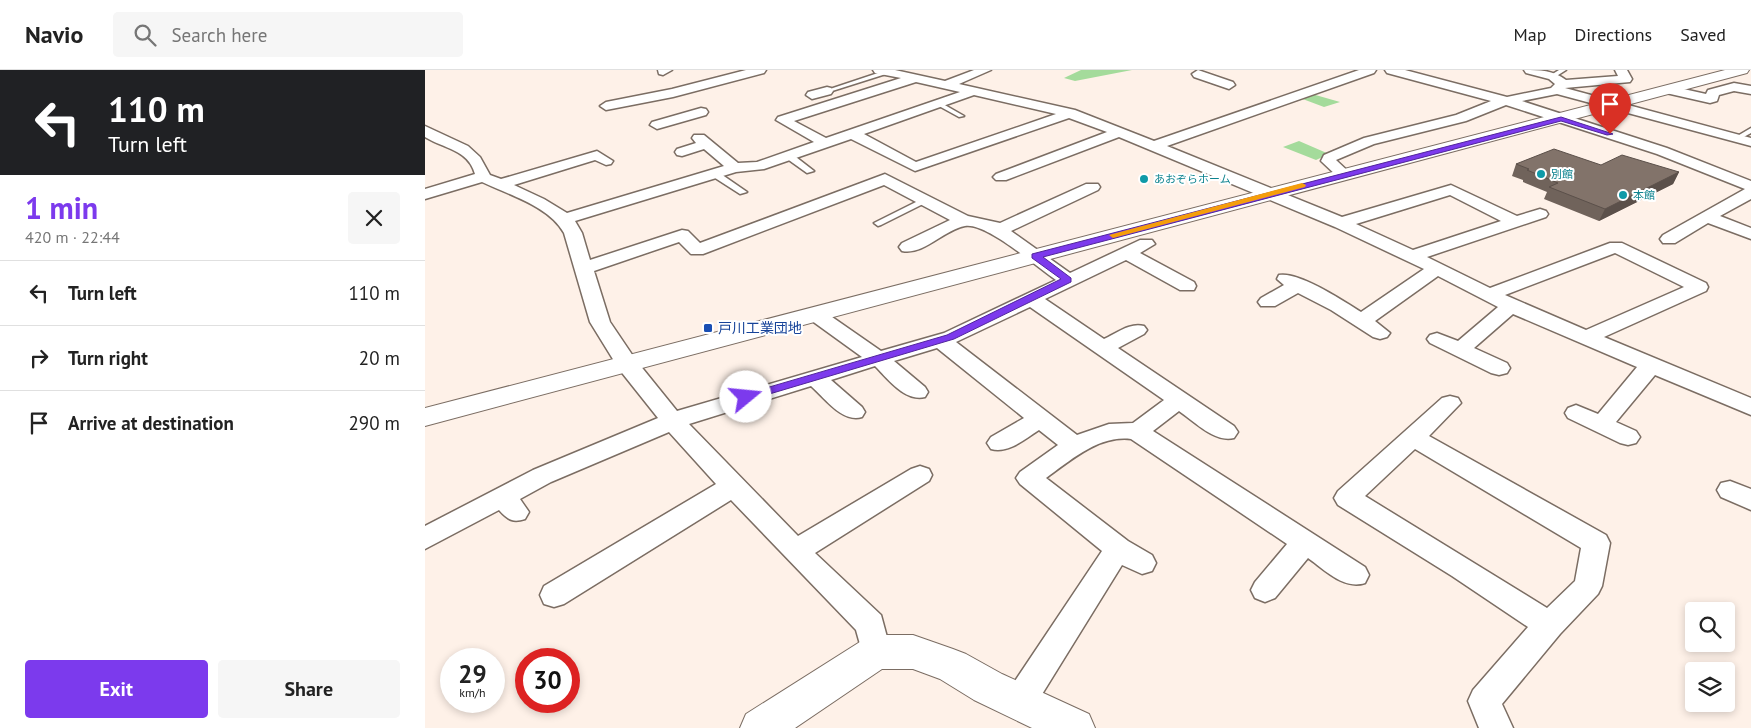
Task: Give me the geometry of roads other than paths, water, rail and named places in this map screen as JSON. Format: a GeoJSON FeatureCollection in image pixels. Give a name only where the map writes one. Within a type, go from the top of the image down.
{"type":"FeatureCollection","features":[{"type":"Feature","properties":{"kind":"street"},"geometry":{"type":"LineString","coordinates":[[606,106],[673,93],[760,70]]}},
{"type":"Feature","properties":{"kind":"street"},"geometry":{"type":"LineString","coordinates":[[948,84],[985,70]]}},
{"type":"Feature","properties":{"kind":"street"},"geometry":{"type":"LineString","coordinates":[[1154,146],[1371,70]]}},
{"type":"Feature","properties":{"kind":"street"},"geometry":{"type":"LineString","coordinates":[[1391,70],[1407,72],[1507,101],[1662,151],[1751,186]]}},
{"type":"Feature","properties":{"kind":"street"},"geometry":{"type":"LineString","coordinates":[[1530,70],[1615,104],[1745,140]]}},
{"type":"Feature","properties":{"kind":"street"},"geometry":{"type":"LineString","coordinates":[[1343,174],[1329,161],[1329,158],[1369,140],[1461,118],[1559,80],[1626,79],[1621,70]]}},
{"type":"Feature","properties":{"kind":"street"},"geometry":{"type":"LineString","coordinates":[[425,417],[1742,70]]}},
{"type":"Feature","properties":{"kind":"street"},"geometry":{"type":"LineString","coordinates":[[883,71],[948,84],[1070,113],[1341,223],[1437,268],[1511,306],[1649,366],[1751,407]]}},
{"type":"Feature","properties":{"kind":"street"},"geometry":{"type":"LineString","coordinates":[[1198,73],[1229,85]]}},
{"type":"Feature","properties":{"kind":"street"},"geometry":{"type":"LineString","coordinates":[[827,144],[783,120],[916,78]]}},
{"type":"Feature","properties":{"kind":"street"},"geometry":{"type":"LineString","coordinates":[[1670,90],[1710,99],[1713,98],[1712,93],[1734,88],[1751,90]]}},
{"type":"Feature","properties":{"kind":"street"},"geometry":{"type":"LineString","coordinates":[[812,95],[827,90]]}},
{"type":"Feature","properties":{"kind":"street"},"geometry":{"type":"LineString","coordinates":[[1314,90],[1332,96]]}},
{"type":"Feature","properties":{"kind":"street"},"geometry":{"type":"LineString","coordinates":[[565,219],[735,168],[759,166],[855,135],[973,91]]}},
{"type":"Feature","properties":{"kind":"street"},"geometry":{"type":"LineString","coordinates":[[657,124],[704,114],[673,93]]}},
{"type":"Feature","properties":{"kind":"street"},"geometry":{"type":"LineString","coordinates":[[855,135],[915,167],[1070,113]]}},
{"type":"Feature","properties":{"kind":"street"},"geometry":{"type":"LineString","coordinates":[[425,130],[431,137],[459,144],[469,151],[483,171],[483,177]]}},
{"type":"Feature","properties":{"kind":"street"},"geometry":{"type":"LineString","coordinates":[[1001,177],[1119,132]]}},
{"type":"Feature","properties":{"kind":"street"},"geometry":{"type":"LineString","coordinates":[[682,152],[703,141],[735,168]]}},
{"type":"Feature","properties":{"kind":"street"},"geometry":{"type":"LineString","coordinates":[[502,184],[597,155],[606,161]]}},
{"type":"Feature","properties":{"kind":"street"},"geometry":{"type":"LineString","coordinates":[[425,194],[483,177],[538,202],[565,219],[573,233],[600,322],[627,364],[673,421],[733,486],[795,552],[870,624],[876,652]]}},
{"type":"Feature","properties":{"kind":"street"},"geometry":{"type":"LineString","coordinates":[[583,269],[679,231],[697,250],[885,179],[963,220],[994,227],[1068,280]]}},
{"type":"Feature","properties":{"kind":"street"},"geometry":{"type":"LineString","coordinates":[[999,230],[1092,187]]}},
{"type":"Feature","properties":{"kind":"street"},"geometry":{"type":"LineString","coordinates":[[1341,223],[1451,190],[1516,222]]}},
{"type":"Feature","properties":{"kind":"street"},"geometry":{"type":"LineString","coordinates":[[1669,239],[1751,192]]}},
{"type":"Feature","properties":{"kind":"street"},"geometry":{"type":"LineString","coordinates":[[1412,256],[1541,214]]}},
{"type":"Feature","properties":{"kind":"street"},"geometry":{"type":"LineString","coordinates":[[1707,217],[1751,234]]}},
{"type":"Feature","properties":{"kind":"street"},"geometry":{"type":"LineString","coordinates":[[908,247],[963,220]]}},
{"type":"Feature","properties":{"kind":"street"},"geometry":{"type":"LineString","coordinates":[[425,538],[509,504],[542,476],[673,421],[693,413],[941,341],[1146,244]]}},
{"type":"Feature","properties":{"kind":"street"},"geometry":{"type":"LineString","coordinates":[[1489,295],[1616,247],[1699,287],[1586,338]]}},
{"type":"Feature","properties":{"kind":"street"},"geometry":{"type":"LineString","coordinates":[[1126,253],[1187,286]]}},
{"type":"Feature","properties":{"kind":"street"},"geometry":{"type":"LineString","coordinates":[[1359,322],[1437,268]]}},
{"type":"Feature","properties":{"kind":"street"},"geometry":{"type":"LineString","coordinates":[[1268,302],[1292,282],[1338,306],[1359,322],[1380,333]]}},
{"type":"Feature","properties":{"kind":"street"},"geometry":{"type":"LineString","coordinates":[[1030,298],[1226,432]]}},
{"type":"Feature","properties":{"kind":"street"},"geometry":{"type":"LineString","coordinates":[[1460,350],[1511,306]]}},
{"type":"Feature","properties":{"kind":"street"},"geometry":{"type":"LineString","coordinates":[[815,314],[879,359],[917,392]]}},
{"type":"Feature","properties":{"kind":"street"},"geometry":{"type":"LineString","coordinates":[[1103,348],[1137,330]]}},
{"type":"Feature","properties":{"kind":"street"},"geometry":{"type":"LineString","coordinates":[[1437,339],[1499,368]]}},
{"type":"Feature","properties":{"kind":"street"},"geometry":{"type":"LineString","coordinates":[[941,341],[1027,399],[1041,419],[1075,446]]}},
{"type":"Feature","properties":{"kind":"street"},"geometry":{"type":"LineString","coordinates":[[1601,425],[1649,366]]}},
{"type":"Feature","properties":{"kind":"street"},"geometry":{"type":"LineString","coordinates":[[816,378],[855,412]]}},
{"type":"Feature","properties":{"kind":"street"},"geometry":{"type":"LineString","coordinates":[[1137,432],[1179,400]]}},
{"type":"Feature","properties":{"kind":"street"},"geometry":{"type":"LineString","coordinates":[[1450,402],[1347,498],[1462,568],[1549,625]]}},
{"type":"Feature","properties":{"kind":"street"},"geometry":{"type":"LineString","coordinates":[[1576,413],[1628,437]]}},
{"type":"Feature","properties":{"kind":"street"},"geometry":{"type":"LineString","coordinates":[[999,443],[1041,419]]}},
{"type":"Feature","properties":{"kind":"street"},"geometry":{"type":"LineString","coordinates":[[1142,563],[1119,549],[1029,478],[1075,446],[1117,430],[1124,429],[1137,432],[1304,544],[1355,575]]}},
{"type":"Feature","properties":{"kind":"street"},"geometry":{"type":"LineString","coordinates":[[1413,436],[1596,543],[1589,586],[1549,625],[1484,701],[1496,728]]}},
{"type":"Feature","properties":{"kind":"street"},"geometry":{"type":"LineString","coordinates":[[795,552],[920,475]]}},
{"type":"Feature","properties":{"kind":"street"},"geometry":{"type":"LineString","coordinates":[[554,595],[646,549],[733,486]]}},
{"type":"Feature","properties":{"kind":"street"},"geometry":{"type":"LineString","coordinates":[[1265,590],[1304,544]]}},
{"type":"Feature","properties":{"kind":"street"},"geometry":{"type":"LineString","coordinates":[[1020,701],[1119,549]]}},
{"type":"Feature","properties":{"kind":"street"},"geometry":{"type":"LineString","coordinates":[[759,728],[876,652],[913,652],[953,666],[988,687],[1075,728]]}},
{"type":"Feature","properties":{"kind":"lane"},"geometry":{"type":"LineString","coordinates":[[827,90],[883,71]]}},
{"type":"Feature","properties":{"kind":"lane"},"geometry":{"type":"LineString","coordinates":[[827,90],[850,100]]}},
{"type":"Feature","properties":{"kind":"lane"},"geometry":{"type":"LineString","coordinates":[[941,104],[961,116]]}},
{"type":"Feature","properties":{"kind":"lane"},"geometry":{"type":"LineString","coordinates":[[1745,140],[1751,130]]}},
{"type":"Feature","properties":{"kind":"lane"},"geometry":{"type":"LineString","coordinates":[[789,156],[810,171]]}},
{"type":"Feature","properties":{"kind":"lane"},"geometry":{"type":"LineString","coordinates":[[715,174],[743,192]]}},
{"type":"Feature","properties":{"kind":"lane"},"geometry":{"type":"LineString","coordinates":[[878,222],[925,201]]}},
{"type":"Feature","properties":{"kind":"place","name":"別館"},"geometry":{"type":"Point","coordinates":[1541,174]}},
{"type":"Feature","properties":{"kind":"place","name":"あおぞらホーム"},"geometry":{"type":"Point","coordinates":[1144,179]}},
{"type":"Feature","properties":{"kind":"place","name":"本館"},"geometry":{"type":"Point","coordinates":[1623,195]}},
{"type":"Feature","properties":{"kind":"place","name":"戸川工業団地"},"geometry":{"type":"Point","coordinates":[708,328]}}]}
